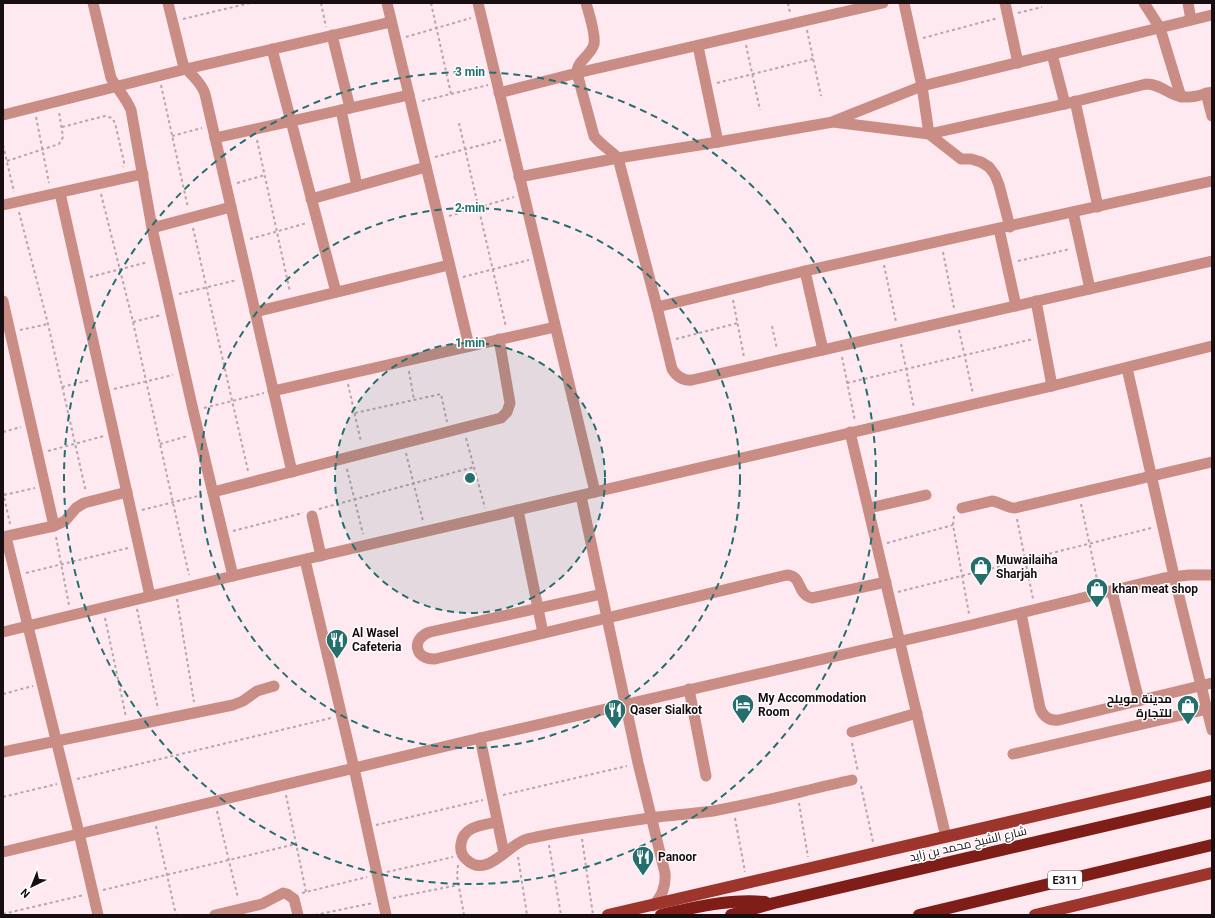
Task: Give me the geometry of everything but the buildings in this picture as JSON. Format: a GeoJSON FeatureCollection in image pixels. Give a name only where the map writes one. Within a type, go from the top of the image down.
{"type":"FeatureCollection","features":[{"type":"Feature","properties":{"kind":"highway","name":"شارع الشيخ محمد بن زايد"},"geometry":{"type":"LineString","coordinates":[[731,915],[774,903],[1212,801]]}},
{"type":"Feature","properties":{"kind":"highway","name":"E311"},"geometry":{"type":"LineString","coordinates":[[919,915],[1212,845]]}},
{"type":"Feature","properties":{"kind":"highway"},"geometry":{"type":"LineString","coordinates":[[1190,851],[1212,851]]}},
{"type":"Feature","properties":{"kind":"highway"},"geometry":{"type":"LineString","coordinates":[[661,915],[717,903],[745,901],[774,903]]}},
{"type":"Feature","properties":{"kind":"main road"},"geometry":{"type":"LineString","coordinates":[[608,915],[1212,775]]}},
{"type":"Feature","properties":{"kind":"main road"},"geometry":{"type":"LineString","coordinates":[[1034,915],[1212,873]]}},
{"type":"Feature","properties":{"kind":"street"},"geometry":{"type":"LineString","coordinates":[[93,3],[108,70],[116,86],[123,93],[131,110],[152,228],[184,372],[233,576]]}},
{"type":"Feature","properties":{"kind":"street"},"geometry":{"type":"LineString","coordinates":[[168,3],[181,58],[186,69],[202,85],[292,472]]}},
{"type":"Feature","properties":{"kind":"street"},"geometry":{"type":"LineString","coordinates":[[386,3],[469,346]]}},
{"type":"Feature","properties":{"kind":"street"},"geometry":{"type":"LineString","coordinates":[[478,3],[595,492]]}},
{"type":"Feature","properties":{"kind":"street"},"geometry":{"type":"LineString","coordinates":[[586,3],[594,40],[592,49],[578,66],[577,74],[594,136],[618,158],[672,369],[674,374],[682,379],[692,380],[746,368],[1212,261]]}},
{"type":"Feature","properties":{"kind":"street"},"geometry":{"type":"LineString","coordinates":[[498,88],[577,74],[884,3]]}},
{"type":"Feature","properties":{"kind":"street"},"geometry":{"type":"LineString","coordinates":[[904,3],[922,86],[929,134],[961,159],[971,159],[981,162],[989,167],[995,175],[999,185],[1005,228],[1007,264],[1016,306]]}},
{"type":"Feature","properties":{"kind":"street"},"geometry":{"type":"LineString","coordinates":[[1005,3],[1018,63]]}},
{"type":"Feature","properties":{"kind":"street"},"geometry":{"type":"LineString","coordinates":[[1144,3],[1160,28],[1181,97]]}},
{"type":"Feature","properties":{"kind":"street"},"geometry":{"type":"LineString","coordinates":[[1188,3],[1191,20]]}},
{"type":"Feature","properties":{"kind":"street"},"geometry":{"type":"LineString","coordinates":[[519,177],[618,158],[832,122],[922,86],[1212,15]]}},
{"type":"Feature","properties":{"kind":"street"},"geometry":{"type":"LineString","coordinates":[[3,115],[186,69],[391,22]]}},
{"type":"Feature","properties":{"kind":"street"},"geometry":{"type":"LineString","coordinates":[[330,36],[345,109],[357,186]]}},
{"type":"Feature","properties":{"kind":"street"},"geometry":{"type":"LineString","coordinates":[[698,46],[718,142]]}},
{"type":"Feature","properties":{"kind":"street"},"geometry":{"type":"LineString","coordinates":[[272,49],[336,292]]}},
{"type":"Feature","properties":{"kind":"street"},"geometry":{"type":"LineString","coordinates":[[1052,54],[1070,102],[1098,207]]}},
{"type":"Feature","properties":{"kind":"street"},"geometry":{"type":"LineString","coordinates":[[832,122],[929,134],[1146,84],[1157,85],[1174,95],[1181,97],[1209,93],[1212,116]]}},
{"type":"Feature","properties":{"kind":"street"},"geometry":{"type":"LineString","coordinates":[[215,138],[345,109],[410,99]]}},
{"type":"Feature","properties":{"kind":"street"},"geometry":{"type":"LineString","coordinates":[[311,199],[357,186],[425,163]]}},
{"type":"Feature","properties":{"kind":"street"},"geometry":{"type":"LineString","coordinates":[[3,205],[143,174]]}},
{"type":"Feature","properties":{"kind":"street"},"geometry":{"type":"LineString","coordinates":[[657,307],[805,271],[1212,181]]}},
{"type":"Feature","properties":{"kind":"street"},"geometry":{"type":"LineString","coordinates":[[56,194],[80,279],[150,596]]}},
{"type":"Feature","properties":{"kind":"street"},"geometry":{"type":"LineString","coordinates":[[152,228],[231,207]]}},
{"type":"Feature","properties":{"kind":"street"},"geometry":{"type":"LineString","coordinates":[[1073,212],[1090,289]]}},
{"type":"Feature","properties":{"kind":"street"},"geometry":{"type":"LineString","coordinates":[[255,312],[449,265]]}},
{"type":"Feature","properties":{"kind":"street"},"geometry":{"type":"LineString","coordinates":[[805,271],[823,350]]}},
{"type":"Feature","properties":{"kind":"street"},"geometry":{"type":"LineString","coordinates":[[3,301],[54,526]]}},
{"type":"Feature","properties":{"kind":"street"},"geometry":{"type":"LineString","coordinates":[[1036,301],[1052,386]]}},
{"type":"Feature","properties":{"kind":"street"},"geometry":{"type":"LineString","coordinates":[[273,391],[555,327]]}},
{"type":"Feature","properties":{"kind":"street"},"geometry":{"type":"LineString","coordinates":[[213,492],[500,418],[507,412],[509,407],[504,338]]}},
{"type":"Feature","properties":{"kind":"street"},"geometry":{"type":"LineString","coordinates":[[3,632],[233,576],[1052,386],[1212,346]]}},
{"type":"Feature","properties":{"kind":"street"},"geometry":{"type":"LineString","coordinates":[[1127,368],[1174,576],[1206,685],[1212,730]]}},
{"type":"Feature","properties":{"kind":"street"},"geometry":{"type":"LineString","coordinates":[[853,431],[869,508],[946,837]]}},
{"type":"Feature","properties":{"kind":"street"},"geometry":{"type":"LineString","coordinates":[[962,508],[996,501],[1006,507],[1015,508],[1212,462]]}},
{"type":"Feature","properties":{"kind":"street"},"geometry":{"type":"LineString","coordinates":[[98,915],[79,832],[27,627],[7,537],[54,526],[65,521],[80,505],[127,492]]}},
{"type":"Feature","properties":{"kind":"street"},"geometry":{"type":"LineString","coordinates":[[869,508],[926,495]]}},
{"type":"Feature","properties":{"kind":"street"},"geometry":{"type":"LineString","coordinates":[[581,496],[665,879],[661,897],[652,906]]}},
{"type":"Feature","properties":{"kind":"street"},"geometry":{"type":"LineString","coordinates":[[518,510],[543,633]]}},
{"type":"Feature","properties":{"kind":"street"},"geometry":{"type":"LineString","coordinates":[[311,512],[321,556]]}},
{"type":"Feature","properties":{"kind":"street"},"geometry":{"type":"LineString","coordinates":[[305,560],[342,715],[386,915]]}},
{"type":"Feature","properties":{"kind":"street"},"geometry":{"type":"LineString","coordinates":[[602,594],[425,634],[420,637],[417,648],[423,657],[434,659],[787,575],[794,576],[797,579],[802,592],[812,598],[886,582]]}},
{"type":"Feature","properties":{"kind":"street"},"geometry":{"type":"LineString","coordinates":[[3,852],[79,832],[214,800],[900,640],[971,625],[1174,576],[1212,575]]}},
{"type":"Feature","properties":{"kind":"street"},"geometry":{"type":"LineString","coordinates":[[1112,591],[1139,700]]}},
{"type":"Feature","properties":{"kind":"street"},"geometry":{"type":"LineString","coordinates":[[1021,613],[1040,708],[1047,718],[1059,720],[1206,685]]}},
{"type":"Feature","properties":{"kind":"street"},"geometry":{"type":"LineString","coordinates":[[3,752],[233,705],[243,701],[257,691],[274,686]]}},
{"type":"Feature","properties":{"kind":"street"},"geometry":{"type":"LineString","coordinates":[[689,689],[706,776]]}},
{"type":"Feature","properties":{"kind":"street"},"geometry":{"type":"LineString","coordinates":[[1013,754],[1209,709]]}},
{"type":"Feature","properties":{"kind":"street"},"geometry":{"type":"LineString","coordinates":[[852,732],[917,713]]}},
{"type":"Feature","properties":{"kind":"street"},"geometry":{"type":"LineString","coordinates":[[480,738],[504,853]]}},
{"type":"Feature","properties":{"kind":"street"},"geometry":{"type":"LineString","coordinates":[[497,822],[473,828],[464,836],[461,842],[462,854],[472,864],[478,865],[490,863],[522,841],[548,835],[651,817],[693,814],[857,781]]}},
{"type":"Feature","properties":{"kind":"street"},"geometry":{"type":"LineString","coordinates":[[215,915],[262,904],[283,893],[292,896],[298,915]]}},
{"type":"Feature","properties":{"kind":"path"},"geometry":{"type":"LineString","coordinates":[[172,22],[250,3]]}},
{"type":"Feature","properties":{"kind":"path"},"geometry":{"type":"LineString","coordinates":[[321,3],[330,36]]}},
{"type":"Feature","properties":{"kind":"path"},"geometry":{"type":"LineString","coordinates":[[431,3],[451,94]]}},
{"type":"Feature","properties":{"kind":"path"},"geometry":{"type":"LineString","coordinates":[[912,41],[1042,7]]}},
{"type":"Feature","properties":{"kind":"path"},"geometry":{"type":"LineString","coordinates":[[396,41],[481,15]]}},
{"type":"Feature","properties":{"kind":"path"},"geometry":{"type":"LineString","coordinates":[[805,21],[821,96]]}},
{"type":"Feature","properties":{"kind":"path"},"geometry":{"type":"LineString","coordinates":[[744,35],[760,110]]}},
{"type":"Feature","properties":{"kind":"path"},"geometry":{"type":"LineString","coordinates":[[706,86],[813,59]]}},
{"type":"Feature","properties":{"kind":"path"},"geometry":{"type":"LineString","coordinates":[[158,76],[251,482]]}},
{"type":"Feature","properties":{"kind":"path"},"geometry":{"type":"LineString","coordinates":[[410,99],[498,88]]}},
{"type":"Feature","properties":{"kind":"path"},"geometry":{"type":"LineString","coordinates":[[7,161],[56,146],[62,142],[62,127],[57,101]]}},
{"type":"Feature","properties":{"kind":"path"},"geometry":{"type":"LineString","coordinates":[[34,107],[42,150],[56,194]]}},
{"type":"Feature","properties":{"kind":"path"},"geometry":{"type":"LineString","coordinates":[[62,127],[105,116],[112,118],[115,123],[124,162],[121,169]]}},
{"type":"Feature","properties":{"kind":"path"},"geometry":{"type":"LineString","coordinates":[[459,123],[493,270],[504,338]]}},
{"type":"Feature","properties":{"kind":"path"},"geometry":{"type":"LineString","coordinates":[[172,136],[212,126]]}},
{"type":"Feature","properties":{"kind":"path"},"geometry":{"type":"LineString","coordinates":[[255,129],[292,303]]}},
{"type":"Feature","properties":{"kind":"path"},"geometry":{"type":"LineString","coordinates":[[425,163],[465,149],[510,137]]}},
{"type":"Feature","properties":{"kind":"path"},"geometry":{"type":"LineString","coordinates":[[3,145],[16,202],[48,324],[88,502]]}},
{"type":"Feature","properties":{"kind":"path"},"geometry":{"type":"LineString","coordinates":[[226,186],[265,175]]}},
{"type":"Feature","properties":{"kind":"path"},"geometry":{"type":"LineString","coordinates":[[98,185],[133,322],[192,586]]}},
{"type":"Feature","properties":{"kind":"path"},"geometry":{"type":"LineString","coordinates":[[438,219],[524,194]]}},
{"type":"Feature","properties":{"kind":"path"},"geometry":{"type":"LineString","coordinates":[[239,242],[317,220]]}},
{"type":"Feature","properties":{"kind":"path"},"geometry":{"type":"LineString","coordinates":[[1007,264],[1080,247]]}},
{"type":"Feature","properties":{"kind":"path"},"geometry":{"type":"LineString","coordinates":[[452,280],[539,258]]}},
{"type":"Feature","properties":{"kind":"path"},"geometry":{"type":"LineString","coordinates":[[80,279],[160,259]]}},
{"type":"Feature","properties":{"kind":"path"},"geometry":{"type":"LineString","coordinates":[[168,297],[247,278]]}},
{"type":"Feature","properties":{"kind":"path"},"geometry":{"type":"LineString","coordinates":[[731,289],[746,368]]}},
{"type":"Feature","properties":{"kind":"path"},"geometry":{"type":"LineString","coordinates":[[133,322],[171,312]]}},
{"type":"Feature","properties":{"kind":"path"},"geometry":{"type":"LineString","coordinates":[[665,342],[738,323]]}},
{"type":"Feature","properties":{"kind":"path"},"geometry":{"type":"LineString","coordinates":[[10,332],[48,324]]}},
{"type":"Feature","properties":{"kind":"path"},"geometry":{"type":"LineString","coordinates":[[772,326],[778,360]]}},
{"type":"Feature","properties":{"kind":"path"},"geometry":{"type":"LineString","coordinates":[[847,383],[1043,337]]}},
{"type":"Feature","properties":{"kind":"path"},"geometry":{"type":"LineString","coordinates":[[840,346],[847,383],[853,431]]}},
{"type":"Feature","properties":{"kind":"path"},"geometry":{"type":"LineString","coordinates":[[407,360],[414,400]]}},
{"type":"Feature","properties":{"kind":"path"},"geometry":{"type":"LineString","coordinates":[[105,392],[184,372]]}},
{"type":"Feature","properties":{"kind":"path"},"geometry":{"type":"LineString","coordinates":[[346,374],[364,453]]}},
{"type":"Feature","properties":{"kind":"path"},"geometry":{"type":"LineString","coordinates":[[62,387],[101,377]]}},
{"type":"Feature","properties":{"kind":"path"},"geometry":{"type":"LineString","coordinates":[[193,410],[273,391]]}},
{"type":"Feature","properties":{"kind":"path"},"geometry":{"type":"LineString","coordinates":[[355,413],[441,394],[449,431]]}},
{"type":"Feature","properties":{"kind":"path"},"geometry":{"type":"LineString","coordinates":[[3,432],[31,424]]}},
{"type":"Feature","properties":{"kind":"path"},"geometry":{"type":"LineString","coordinates":[[463,428],[487,517]]}},
{"type":"Feature","properties":{"kind":"path"},"geometry":{"type":"LineString","coordinates":[[160,444],[199,433]]}},
{"type":"Feature","properties":{"kind":"path"},"geometry":{"type":"LineString","coordinates":[[38,453],[114,434]]}},
{"type":"Feature","properties":{"kind":"path"},"geometry":{"type":"LineString","coordinates":[[404,443],[425,531]]}},
{"type":"Feature","properties":{"kind":"path"},"geometry":{"type":"LineString","coordinates":[[344,458],[366,545]]}},
{"type":"Feature","properties":{"kind":"path"},"geometry":{"type":"LineString","coordinates":[[223,534],[311,512],[474,467]]}},
{"type":"Feature","properties":{"kind":"path"},"geometry":{"type":"LineString","coordinates":[[3,496],[45,485]]}},
{"type":"Feature","properties":{"kind":"path"},"geometry":{"type":"LineString","coordinates":[[3,492],[7,537]]}},
{"type":"Feature","properties":{"kind":"path"},"geometry":{"type":"LineString","coordinates":[[132,512],[213,492]]}},
{"type":"Feature","properties":{"kind":"path"},"geometry":{"type":"LineString","coordinates":[[1079,493],[1100,594]]}},
{"type":"Feature","properties":{"kind":"path"},"geometry":{"type":"LineString","coordinates":[[962,508],[955,515],[953,525],[971,625]]}},
{"type":"Feature","properties":{"kind":"path"},"geometry":{"type":"LineString","coordinates":[[1015,508],[1035,610]]}},
{"type":"Feature","properties":{"kind":"path"},"geometry":{"type":"LineString","coordinates":[[878,545],[953,525]]}},
{"type":"Feature","properties":{"kind":"path"},"geometry":{"type":"LineString","coordinates":[[889,595],[1162,525]]}},
{"type":"Feature","properties":{"kind":"path"},"geometry":{"type":"LineString","coordinates":[[54,526],[71,616]]}},
{"type":"Feature","properties":{"kind":"path"},"geometry":{"type":"LineString","coordinates":[[15,576],[139,545]]}},
{"type":"Feature","properties":{"kind":"path"},"geometry":{"type":"LineString","coordinates":[[175,590],[196,713]]}},
{"type":"Feature","properties":{"kind":"path"},"geometry":{"type":"LineString","coordinates":[[135,600],[161,720]]}},
{"type":"Feature","properties":{"kind":"path"},"geometry":{"type":"LineString","coordinates":[[103,608],[128,726]]}},
{"type":"Feature","properties":{"kind":"path"},"geometry":{"type":"LineString","coordinates":[[3,694],[42,684]]}},
{"type":"Feature","properties":{"kind":"path"},"geometry":{"type":"LineString","coordinates":[[3,797],[342,715]]}},
{"type":"Feature","properties":{"kind":"path"},"geometry":{"type":"LineString","coordinates":[[852,732],[857,781],[875,853]]}},
{"type":"Feature","properties":{"kind":"path"},"geometry":{"type":"LineString","coordinates":[[284,784],[306,892]]}},
{"type":"Feature","properties":{"kind":"path"},"geometry":{"type":"LineString","coordinates":[[797,792],[810,868]]}},
{"type":"Feature","properties":{"kind":"path"},"geometry":{"type":"LineString","coordinates":[[214,800],[240,909]]}},
{"type":"Feature","properties":{"kind":"path"},"geometry":{"type":"LineString","coordinates":[[733,807],[747,883]]}},
{"type":"Feature","properties":{"kind":"path"},"geometry":{"type":"LineString","coordinates":[[153,815],[176,915]]}},
{"type":"Feature","properties":{"kind":"path"},"geometry":{"type":"LineString","coordinates":[[581,829],[593,915]]}},
{"type":"Feature","properties":{"kind":"path"},"geometry":{"type":"LineString","coordinates":[[548,835],[561,915]]}},
{"type":"Feature","properties":{"kind":"path"},"geometry":{"type":"LineString","coordinates":[[3,914],[296,844]]}},
{"type":"Feature","properties":{"kind":"path"},"geometry":{"type":"LineString","coordinates":[[516,844],[527,915]]}},
{"type":"Feature","properties":{"kind":"path"},"geometry":{"type":"LineString","coordinates":[[462,854],[457,870],[464,915]]}},
{"type":"Feature","properties":{"kind":"place","name":"Muwailaiha Sharjah"},"geometry":{"type":"Point","coordinates":[981,586]}},
{"type":"Feature","properties":{"kind":"place","name":"khan meat shop"},"geometry":{"type":"Point","coordinates":[1097,608]}},
{"type":"Feature","properties":{"kind":"place","name":"Al Wasel Cafeteria"},"geometry":{"type":"Point","coordinates":[337,660]}},
{"type":"Feature","properties":{"kind":"place","name":"My Accommodation Room"},"geometry":{"type":"Point","coordinates":[743,724]}},
{"type":"Feature","properties":{"kind":"place","name":"مدينة مويلح للتجارة"},"geometry":{"type":"Point","coordinates":[1188,726]}},
{"type":"Feature","properties":{"kind":"place","name":"Qaser Sialkot"},"geometry":{"type":"Point","coordinates":[615,730]}},
{"type":"Feature","properties":{"kind":"place","name":"Panoor"},"geometry":{"type":"Point","coordinates":[643,876]}}]}
